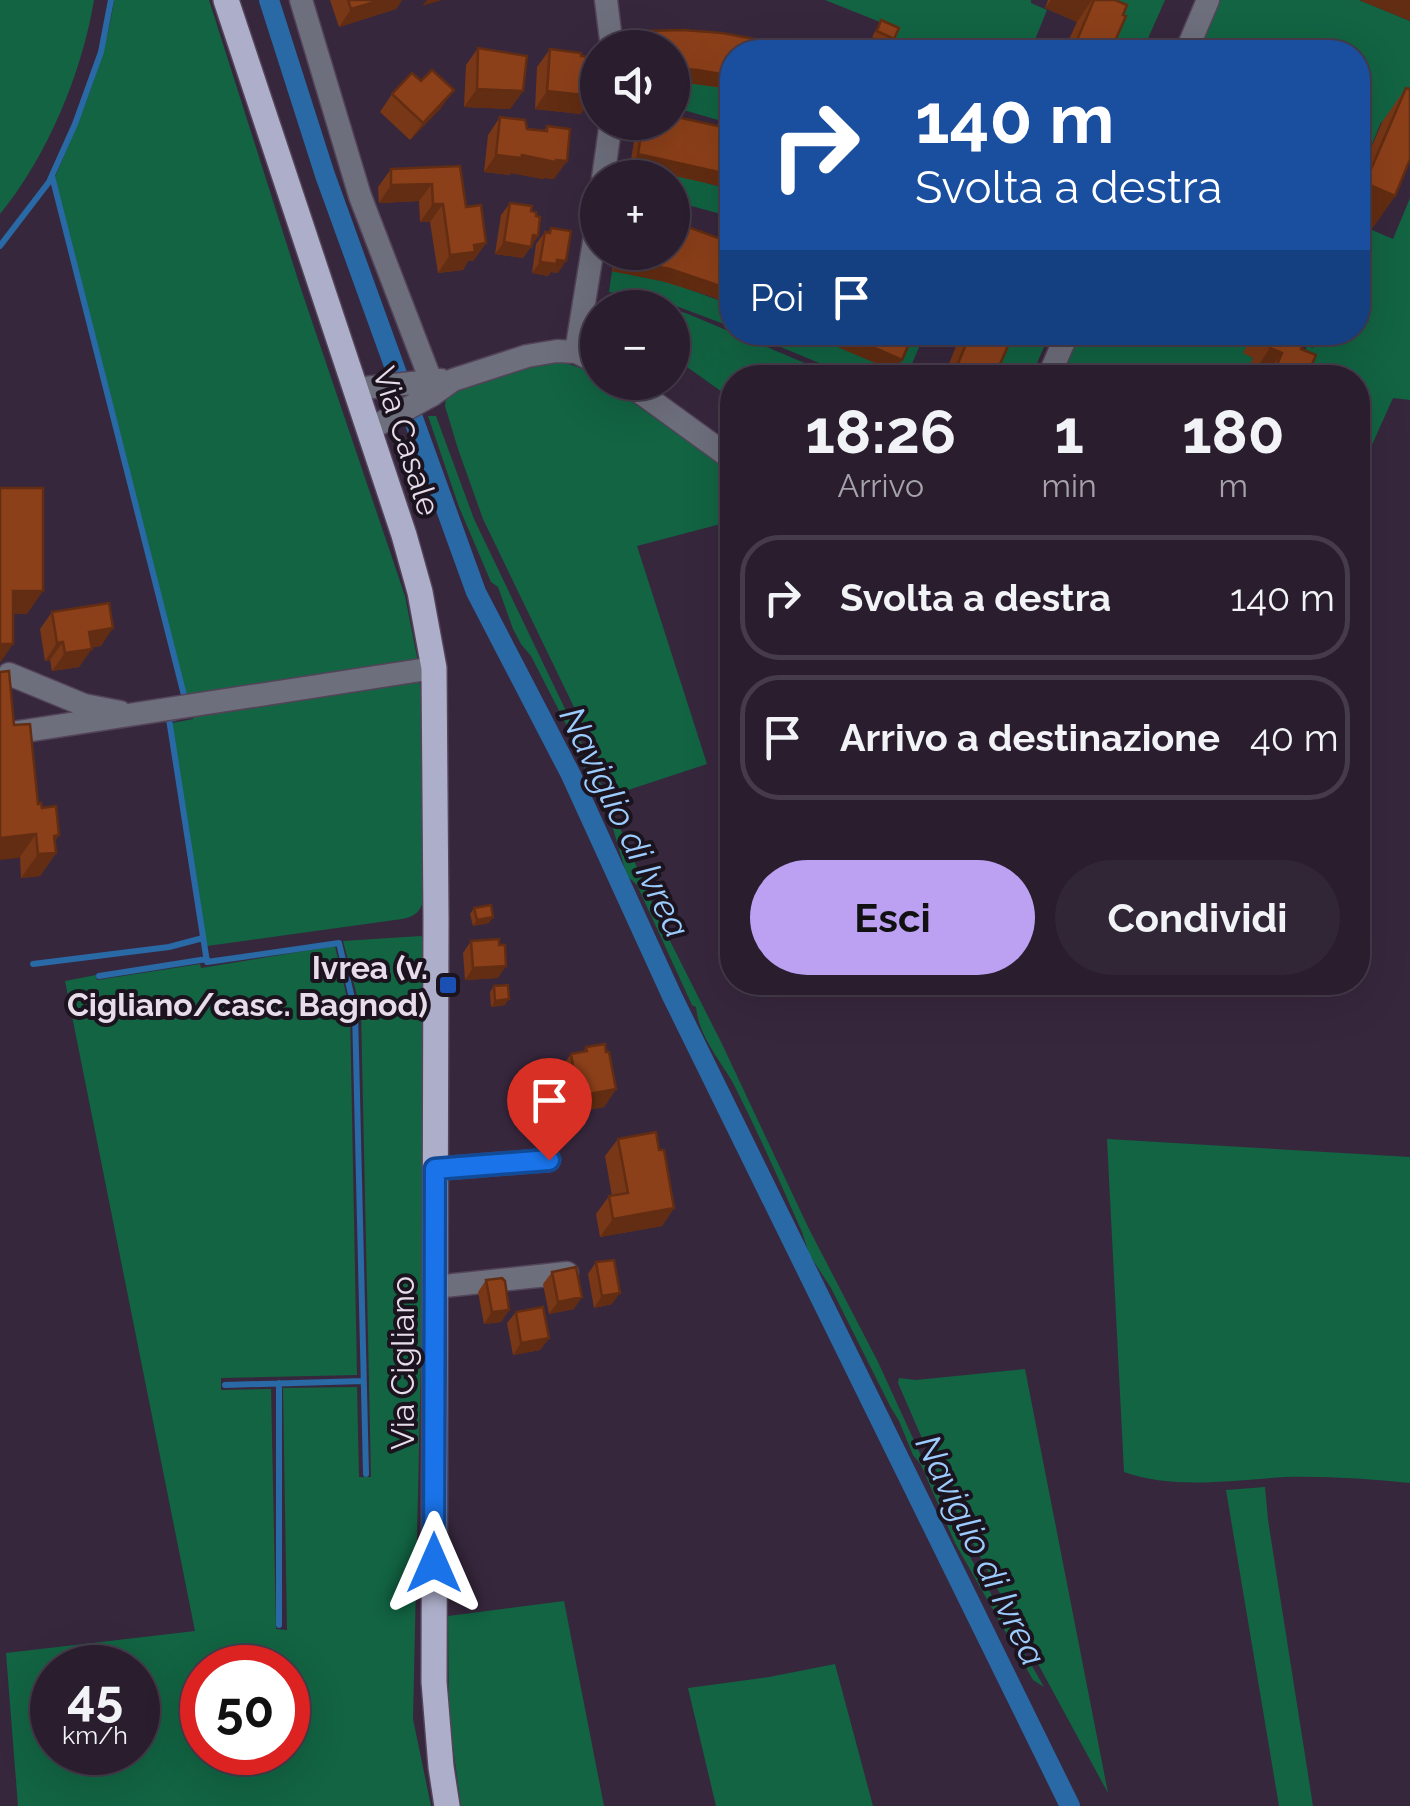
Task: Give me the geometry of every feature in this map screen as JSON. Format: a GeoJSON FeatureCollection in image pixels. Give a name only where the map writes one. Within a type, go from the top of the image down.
{"type":"FeatureCollection","features":[{"type":"Feature","properties":{"kind":"main road","name":"Via Casale"},"geometry":{"type":"LineString","coordinates":[[226,0],[355,388],[380,424],[420,592],[434,668],[436,919]]}},
{"type":"Feature","properties":{"kind":"main road","name":"Via Cigliano"},"geometry":{"type":"LineString","coordinates":[[436,919],[434,1682],[448,1806]]}},
{"type":"Feature","properties":{"kind":"street","name":"Via Casale"},"geometry":{"type":"LineString","coordinates":[[301,0],[360,196],[428,373],[430,388]]}},
{"type":"Feature","properties":{"kind":"street"},"geometry":{"type":"LineString","coordinates":[[606,0],[610,30]]}},
{"type":"Feature","properties":{"kind":"street"},"geometry":{"type":"LineString","coordinates":[[1191,40],[1208,0]]}},
{"type":"Feature","properties":{"kind":"street"},"geometry":{"type":"LineString","coordinates":[[576,352],[589,270]]}},
{"type":"Feature","properties":{"kind":"street"},"geometry":{"type":"LineString","coordinates":[[380,424],[430,388],[541,352],[580,354]]}},
{"type":"Feature","properties":{"kind":"street"},"geometry":{"type":"LineString","coordinates":[[355,388],[430,388]]}},
{"type":"Feature","properties":{"kind":"street"},"geometry":{"type":"LineString","coordinates":[[651,400],[720,450]]}},
{"type":"Feature","properties":{"kind":"street"},"geometry":{"type":"LineString","coordinates":[[0,736],[434,668]]}},
{"type":"Feature","properties":{"kind":"street"},"geometry":{"type":"LineString","coordinates":[[9,674],[84,704],[133,715]]}},
{"type":"Feature","properties":{"kind":"street"},"geometry":{"type":"LineString","coordinates":[[435,1169],[549,1160]]}},
{"type":"Feature","properties":{"kind":"street"},"geometry":{"type":"LineString","coordinates":[[435,1287],[567,1273]]}},
{"type":"Feature","properties":{"kind":"green space"},"geometry":{"type":"Polygon","coordinates":[[[0,0],[94,0],[81,56],[60,113],[33,167],[0,214],[0,0]]]}},
{"type":"Feature","properties":{"kind":"green space"},"geometry":{"type":"Polygon","coordinates":[[[114,0],[209,0],[405,596],[418,662],[187,698],[55,177],[98,68],[114,0]]]}},
{"type":"Feature","properties":{"kind":"green space"},"geometry":{"type":"Polygon","coordinates":[[[825,0],[1031,0],[1047,10],[1035,40],[890,40],[895,28],[825,0]]]}},
{"type":"Feature","properties":{"kind":"green space"},"geometry":{"type":"Polygon","coordinates":[[[1107,0],[1165,0],[1147,40],[1102,40],[1107,0]]]}},
{"type":"Feature","properties":{"kind":"green space"},"geometry":{"type":"Polygon","coordinates":[[[1219,0],[1359,0],[1410,21],[1410,87],[1393,127],[1381,122],[1370,149],[1370,40],[1201,40],[1219,0]]]}},
{"type":"Feature","properties":{"kind":"green space"},"geometry":{"type":"Polygon","coordinates":[[[690,83],[720,87],[720,121],[690,112],[690,83]]]}},
{"type":"Feature","properties":{"kind":"green space"},"geometry":{"type":"Polygon","coordinates":[[[690,179],[720,187],[720,214],[690,206],[690,179]]]}},
{"type":"Feature","properties":{"kind":"green space"},"geometry":{"type":"Polygon","coordinates":[[[1410,198],[1410,400],[1393,398],[1370,449],[1370,365],[1299,365],[1307,346],[1370,345],[1370,229],[1393,239],[1410,198]]]}},
{"type":"Feature","properties":{"kind":"green space"},"geometry":{"type":"Polygon","coordinates":[[[612,271],[671,283],[720,301],[720,322],[690,311],[690,290],[609,290],[612,271]]]}},
{"type":"Feature","properties":{"kind":"green space"},"geometry":{"type":"Polygon","coordinates":[[[690,315],[720,327],[720,345],[762,345],[809,365],[720,365],[720,390],[690,369],[690,315]]]}},
{"type":"Feature","properties":{"kind":"green space"},"geometry":{"type":"Polygon","coordinates":[[[776,345],[920,345],[911,365],[824,365],[776,345]]]}},
{"type":"Feature","properties":{"kind":"green space"},"geometry":{"type":"Polygon","coordinates":[[[999,345],[1045,345],[1036,365],[990,365],[999,345]]]}},
{"type":"Feature","properties":{"kind":"green space"},"geometry":{"type":"Polygon","coordinates":[[[1067,345],[1251,345],[1243,352],[1253,358],[1250,365],[1058,365],[1067,345]]]}},
{"type":"Feature","properties":{"kind":"green space"},"geometry":{"type":"Polygon","coordinates":[[[548,361],[574,366],[580,368],[580,400],[629,400],[720,464],[720,524],[637,546],[707,764],[616,794],[483,519],[458,449],[446,398],[548,361]]]}},
{"type":"Feature","properties":{"kind":"green space"},"geometry":{"type":"Polygon","coordinates":[[[428,416],[436,416],[474,519],[603,788],[659,919],[808,1227],[878,1362],[957,1534],[1044,1687],[1033,1680],[955,1543],[899,1421],[831,1288],[809,1254],[751,1120],[705,1038],[696,1007],[637,885],[627,876],[609,815],[592,788],[571,734],[513,629],[498,587],[491,582],[459,507],[428,416]]]}},
{"type":"Feature","properties":{"kind":"green space"},"geometry":{"type":"Polygon","coordinates":[[[419,681],[423,699],[426,896],[418,912],[402,919],[207,946],[172,723],[193,719],[192,712],[419,681]]]}},
{"type":"Feature","properties":{"kind":"green space"},"geometry":{"type":"Polygon","coordinates":[[[421,936],[427,941],[413,1719],[431,1806],[18,1806],[6,1653],[30,1650],[30,1775],[160,1775],[160,1645],[75,1645],[195,1631],[65,981],[96,975],[97,980],[200,964],[201,968],[335,946],[350,1011],[357,1375],[221,1378],[221,1390],[271,1389],[276,1629],[287,1630],[283,1388],[357,1387],[359,1477],[371,1477],[361,1011],[343,941],[421,936]]]}},
{"type":"Feature","properties":{"kind":"green space"},"geometry":{"type":"Polygon","coordinates":[[[1107,1139],[1410,1157],[1410,1483],[1302,1477],[1184,1482],[1124,1472],[1107,1139]]]}},
{"type":"Feature","properties":{"kind":"green space"},"geometry":{"type":"Polygon","coordinates":[[[1025,1369],[1108,1793],[937,1473],[898,1383],[899,1378],[916,1380],[1025,1369]]]}},
{"type":"Feature","properties":{"kind":"green space"},"geometry":{"type":"Polygon","coordinates":[[[1265,1487],[1313,1806],[1279,1806],[1226,1490],[1265,1487]]]}},
{"type":"Feature","properties":{"kind":"green space"},"geometry":{"type":"Polygon","coordinates":[[[564,1601],[604,1806],[461,1806],[449,1718],[448,1616],[564,1601]]]}},
{"type":"Feature","properties":{"kind":"green space"},"geometry":{"type":"Polygon","coordinates":[[[835,1664],[873,1806],[716,1806],[688,1688],[835,1664]]]}},
{"type":"Feature","properties":{"kind":"building"},"geometry":{"type":"Polygon","coordinates":[[[348,0],[381,0],[351,9],[348,0]]]}},
{"type":"Feature","properties":{"kind":"building"},"geometry":{"type":"Polygon","coordinates":[[[1094,0],[1115,0],[1127,5],[1115,40],[1077,40],[1094,0]]]}},
{"type":"Feature","properties":{"kind":"building"},"geometry":{"type":"Polygon","coordinates":[[[881,20],[899,28],[894,39],[877,31],[881,20]]]}},
{"type":"Feature","properties":{"kind":"building"},"geometry":{"type":"Polygon","coordinates":[[[690,31],[760,40],[720,40],[720,74],[690,69],[690,31]]]}},
{"type":"Feature","properties":{"kind":"building"},"geometry":{"type":"Polygon","coordinates":[[[478,48],[527,56],[523,91],[477,89],[478,48]]]}},
{"type":"Feature","properties":{"kind":"building"},"geometry":{"type":"Polygon","coordinates":[[[550,49],[580,53],[580,95],[547,91],[550,49]]]}},
{"type":"Feature","properties":{"kind":"building"},"geometry":{"type":"Polygon","coordinates":[[[432,70],[454,90],[423,123],[392,94],[412,73],[421,81],[432,70]]]}},
{"type":"Feature","properties":{"kind":"building"},"geometry":{"type":"Polygon","coordinates":[[[1406,88],[1410,89],[1410,159],[1395,196],[1370,185],[1370,171],[1406,88]]]}},
{"type":"Feature","properties":{"kind":"building"},"geometry":{"type":"Polygon","coordinates":[[[500,117],[525,120],[527,129],[570,129],[567,161],[496,155],[500,117]]]}},
{"type":"Feature","properties":{"kind":"building"},"geometry":{"type":"Polygon","coordinates":[[[690,120],[720,126],[720,172],[690,166],[690,160],[638,154],[640,140],[690,140],[690,120]]]}},
{"type":"Feature","properties":{"kind":"building"},"geometry":{"type":"Polygon","coordinates":[[[460,166],[466,207],[481,205],[486,243],[474,245],[475,252],[450,255],[443,204],[433,204],[432,184],[391,185],[391,169],[460,166]]]}},
{"type":"Feature","properties":{"kind":"building"},"geometry":{"type":"Polygon","coordinates":[[[510,203],[532,206],[531,211],[540,217],[538,236],[533,235],[531,247],[504,242],[510,203]]]}},
{"type":"Feature","properties":{"kind":"building"},"geometry":{"type":"Polygon","coordinates":[[[551,228],[571,231],[566,261],[557,260],[557,264],[540,262],[545,232],[550,233],[551,228]]]}},
{"type":"Feature","properties":{"kind":"building"},"geometry":{"type":"Polygon","coordinates":[[[690,228],[720,239],[720,286],[673,270],[690,270],[690,228]]]}},
{"type":"Feature","properties":{"kind":"building"},"geometry":{"type":"Polygon","coordinates":[[[868,345],[908,345],[902,360],[868,345]]]}},
{"type":"Feature","properties":{"kind":"building"},"geometry":{"type":"Polygon","coordinates":[[[966,345],[1008,345],[1000,365],[957,365],[966,345]]]}},
{"type":"Feature","properties":{"kind":"building"},"geometry":{"type":"Polygon","coordinates":[[[1303,345],[1301,349],[1316,355],[1312,365],[1277,365],[1282,353],[1270,348],[1303,345]]]}},
{"type":"Feature","properties":{"kind":"building"},"geometry":{"type":"Polygon","coordinates":[[[0,488],[43,488],[43,591],[13,591],[13,644],[0,644],[0,488]]]}},
{"type":"Feature","properties":{"kind":"building"},"geometry":{"type":"Polygon","coordinates":[[[109,603],[113,628],[89,632],[92,649],[65,653],[63,642],[57,643],[52,612],[109,603]]]}},
{"type":"Feature","properties":{"kind":"building"},"geometry":{"type":"Polygon","coordinates":[[[9,671],[14,725],[30,724],[38,804],[42,808],[56,806],[56,853],[38,854],[36,834],[0,838],[0,672],[9,671]]]}},
{"type":"Feature","properties":{"kind":"building"},"geometry":{"type":"Polygon","coordinates":[[[491,905],[493,917],[477,920],[474,908],[491,905]]]}},
{"type":"Feature","properties":{"kind":"building"},"geometry":{"type":"Polygon","coordinates":[[[499,939],[499,945],[505,945],[506,966],[473,968],[471,941],[499,939]]]}},
{"type":"Feature","properties":{"kind":"building"},"geometry":{"type":"Polygon","coordinates":[[[508,985],[509,999],[495,1001],[494,986],[508,985]]]}},
{"type":"Feature","properties":{"kind":"building"},"geometry":{"type":"Polygon","coordinates":[[[605,1044],[616,1089],[578,1096],[571,1054],[605,1044]]]}},
{"type":"Feature","properties":{"kind":"building"},"geometry":{"type":"Polygon","coordinates":[[[656,1132],[659,1150],[664,1150],[674,1208],[613,1219],[609,1196],[628,1193],[618,1139],[656,1132]]]}},
{"type":"Feature","properties":{"kind":"building"},"geometry":{"type":"Polygon","coordinates":[[[614,1260],[620,1293],[602,1296],[596,1262],[614,1260]]]}},
{"type":"Feature","properties":{"kind":"building"},"geometry":{"type":"Polygon","coordinates":[[[576,1267],[582,1297],[558,1302],[552,1272],[576,1267]]]}},
{"type":"Feature","properties":{"kind":"building"},"geometry":{"type":"Polygon","coordinates":[[[502,1278],[509,1310],[492,1312],[486,1280],[502,1278]]]}},
{"type":"Feature","properties":{"kind":"building"},"geometry":{"type":"Polygon","coordinates":[[[543,1307],[549,1338],[521,1343],[516,1312],[543,1307]]]}},
{"type":"Feature","properties":{"kind":"waterway"},"geometry":{"type":"LineString","coordinates":[[0,246],[49,182],[101,52],[111,0]]}},
{"type":"Feature","properties":{"kind":"waterway","name":"Naviglio di Ivrea"},"geometry":{"type":"LineString","coordinates":[[269,0],[325,175],[476,592],[571,775],[672,996],[1070,1806]]}},
{"type":"Feature","properties":{"kind":"waterway"},"geometry":{"type":"LineString","coordinates":[[52,176],[186,703]]}},
{"type":"Feature","properties":{"kind":"waterway"},"geometry":{"type":"LineString","coordinates":[[175,718],[169,719],[207,962],[339,943],[355,1011],[366,1474]]}},
{"type":"Feature","properties":{"kind":"waterway"},"geometry":{"type":"LineString","coordinates":[[33,964],[169,947],[203,938]]}},
{"type":"Feature","properties":{"kind":"waterway"},"geometry":{"type":"LineString","coordinates":[[99,976],[207,959]]}},
{"type":"Feature","properties":{"kind":"waterway"},"geometry":{"type":"LineString","coordinates":[[225,1385],[363,1381]]}},
{"type":"Feature","properties":{"kind":"waterway"},"geometry":{"type":"LineString","coordinates":[[279,1383],[279,1625]]}},
{"type":"Feature","properties":{"kind":"place","name":"Ivrea (v. Cigliano/casc. Bagnod)"},"geometry":{"type":"Point","coordinates":[448,985]}},
{"type":"Feature","properties":{"kind":"route"},"geometry":{"type":"LineString","coordinates":[[434,1563],[435,1169],[549,1160]]}}]}
